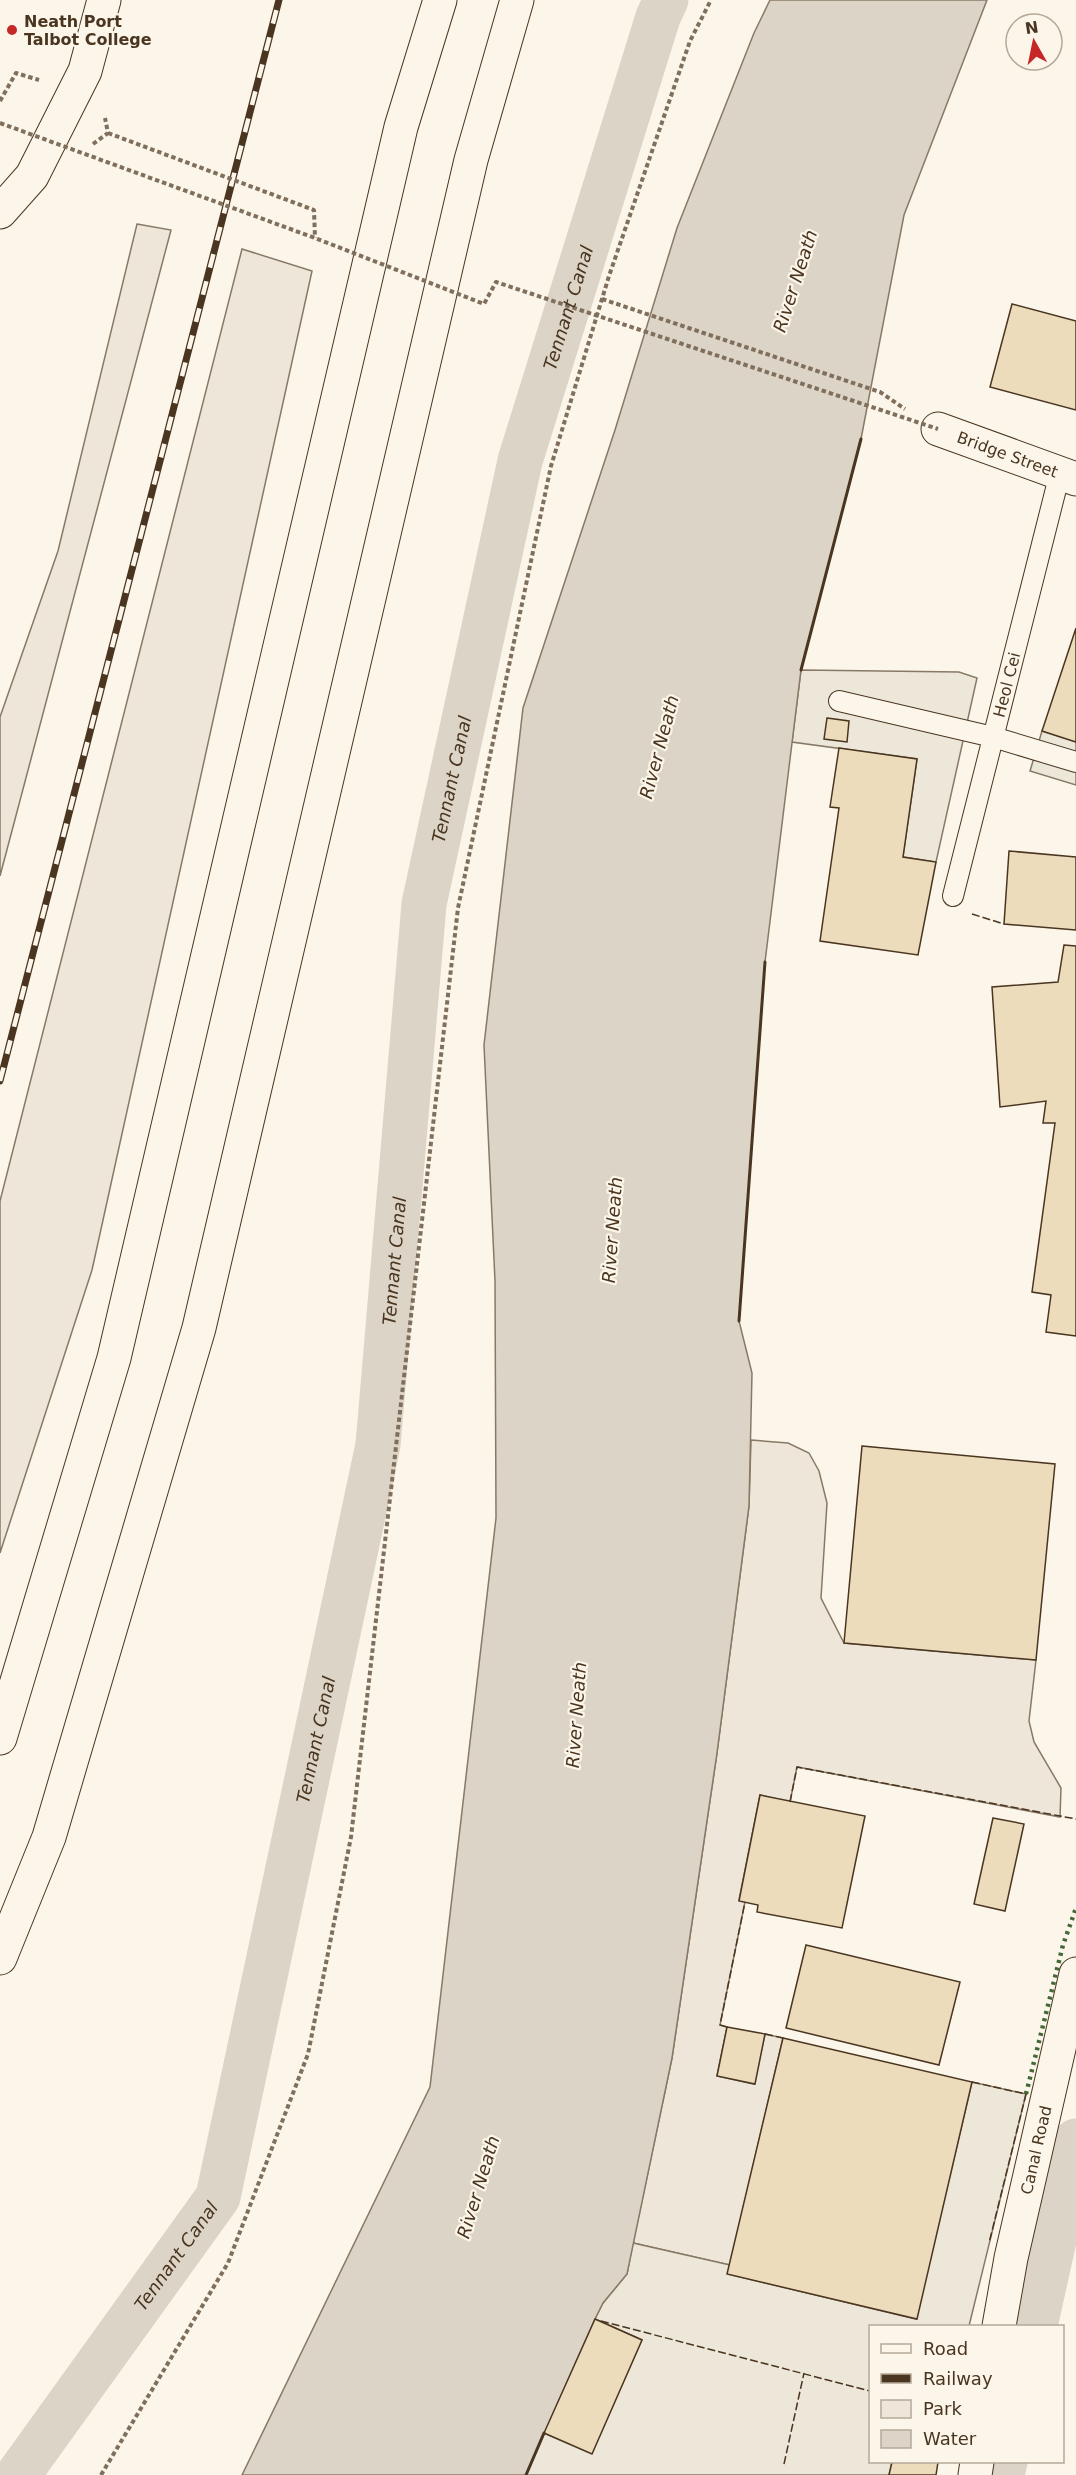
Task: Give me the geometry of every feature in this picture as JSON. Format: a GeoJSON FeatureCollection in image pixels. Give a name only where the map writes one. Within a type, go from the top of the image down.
{"type":"FeatureCollection","features":[{"type":"Feature","properties":{"kind":"main road"},"geometry":{"type":"LineString","coordinates":[[8,203],[32,176],[85,71],[104,0]]}},
{"type":"Feature","properties":{"kind":"main road"},"geometry":{"type":"LineString","coordinates":[[0,1738],[114,1358],[401,127],[440,0]]}},
{"type":"Feature","properties":{"kind":"main road"},"geometry":{"type":"LineString","coordinates":[[0,1958],[49,1837],[199,1328],[471,160],[517,0]]}},
{"type":"Feature","properties":{"kind":"main road","name":"Bridge Street"},"geometry":{"type":"LineString","coordinates":[[938,429],[1068,476]]}},
{"type":"Feature","properties":{"kind":"main road","name":"Canal Road"},"geometry":{"type":"LineString","coordinates":[[999,2325],[1011,2258],[1076,1974]]}},
{"type":"Feature","properties":{"kind":"lane","name":"Heol Cei"},"geometry":{"type":"LineString","coordinates":[[953,896],[993,737],[1068,476]]}},
{"type":"Feature","properties":{"kind":"lane"},"geometry":{"type":"LineString","coordinates":[[839,701],[993,737],[1076,762]]}},
{"type":"Feature","properties":{"kind":"path"},"geometry":{"type":"LineString","coordinates":[[101,2475],[228,2263],[309,2054],[351,1837],[458,908],[551,466],[602,298],[690,41],[711,0]]}},
{"type":"Feature","properties":{"kind":"path"},"geometry":{"type":"LineString","coordinates":[[0,123],[315,238],[484,304],[496,282],[938,429]]}},
{"type":"Feature","properties":{"kind":"path"},"geometry":{"type":"LineString","coordinates":[[108,133],[314,210],[315,238]]}},
{"type":"Feature","properties":{"kind":"path"},"geometry":{"type":"LineString","coordinates":[[602,298],[880,392]]}},
{"type":"Feature","properties":{"kind":"green space"},"geometry":{"type":"Polygon","coordinates":[[[137,224],[171,230],[0,876],[0,717],[58,551],[137,224]]]}},
{"type":"Feature","properties":{"kind":"green space"},"geometry":{"type":"Polygon","coordinates":[[[242,249],[312,271],[92,1270],[0,1553],[0,1201],[242,249]]]}},
{"type":"Feature","properties":{"kind":"green space"},"geometry":{"type":"Polygon","coordinates":[[[751,1440],[788,1443],[809,1453],[819,1471],[827,1503],[821,1598],[844,1643],[1036,1660],[1029,1721],[1034,1742],[1061,1788],[1060,1817],[797,1767],[790,1802],[760,1795],[739,1900],[745,1902],[720,2025],[727,2027],[717,2076],[754,2084],[765,2034],[783,2038],[730,2265],[633,2243],[672,2058],[717,1753],[749,1506],[751,1440]]]}},
{"type":"Feature","properties":{"kind":"shaded area"},"geometry":{"type":"Polygon","coordinates":[[[801,670],[959,672],[977,678],[936,862],[903,857],[917,759],[792,742],[801,670]]]}},
{"type":"Feature","properties":{"kind":"shaded area"},"geometry":{"type":"Polygon","coordinates":[[[1042,731],[1076,742],[1076,785],[1030,771],[1042,731]]]}},
{"type":"Feature","properties":{"kind":"shaded area"},"geometry":{"type":"Polygon","coordinates":[[[972,2082],[1026,2094],[969,2325],[869,2325],[869,2463],[892,2463],[889,2475],[526,2475],[544,2433],[592,2453],[642,2340],[595,2319],[603,2303],[627,2274],[633,2243],[730,2265],[728,2274],[916,2319],[972,2082]]]}},
{"type":"Feature","properties":{"kind":"water","name":"River Neath"},"geometry":{"type":"Polygon","coordinates":[[[770,0],[987,0],[904,215],[861,439],[801,670],[765,962],[739,1321],[752,1373],[749,1506],[717,1753],[672,2058],[627,2274],[603,2303],[526,2475],[242,2475],[430,2087],[496,1518],[495,1281],[484,1045],[523,708],[615,430],[677,228],[754,33],[770,0]]]}},
{"type":"Feature","properties":{"kind":"building"},"geometry":{"type":"Polygon","coordinates":[[[1012,304],[1076,321],[1076,410],[990,387],[1012,304]]]}},
{"type":"Feature","properties":{"kind":"building"},"geometry":{"type":"Polygon","coordinates":[[[1076,628],[1076,742],[1042,731],[1076,628]]]}},
{"type":"Feature","properties":{"kind":"building"},"geometry":{"type":"Polygon","coordinates":[[[827,718],[849,721],[847,742],[824,739],[827,718]]]}},
{"type":"Feature","properties":{"kind":"building"},"geometry":{"type":"Polygon","coordinates":[[[839,748],[917,759],[903,857],[936,862],[918,955],[820,941],[839,808],[830,807],[839,748]]]}},
{"type":"Feature","properties":{"kind":"building"},"geometry":{"type":"Polygon","coordinates":[[[1009,851],[1076,857],[1076,930],[1004,924],[1009,851]]]}},
{"type":"Feature","properties":{"kind":"building"},"geometry":{"type":"Polygon","coordinates":[[[1064,945],[1076,946],[1076,1336],[1046,1332],[1051,1295],[1032,1292],[1055,1123],[1043,1123],[1046,1101],[1000,1107],[992,987],[1058,982],[1064,945]]]}},
{"type":"Feature","properties":{"kind":"building"},"geometry":{"type":"Polygon","coordinates":[[[862,1446],[1055,1464],[1036,1660],[844,1643],[862,1446]]]}},
{"type":"Feature","properties":{"kind":"building"},"geometry":{"type":"Polygon","coordinates":[[[760,1795],[865,1816],[842,1928],[757,1912],[758,1905],[739,1901],[760,1795]]]}},
{"type":"Feature","properties":{"kind":"building"},"geometry":{"type":"Polygon","coordinates":[[[993,1818],[1024,1824],[1005,1911],[974,1904],[993,1818]]]}},
{"type":"Feature","properties":{"kind":"building"},"geometry":{"type":"Polygon","coordinates":[[[806,1945],[960,1982],[939,2065],[786,2028],[806,1945]]]}},
{"type":"Feature","properties":{"kind":"building"},"geometry":{"type":"Polygon","coordinates":[[[727,2027],[765,2034],[755,2084],[717,2076],[727,2027]]]}},
{"type":"Feature","properties":{"kind":"building"},"geometry":{"type":"Polygon","coordinates":[[[783,2038],[972,2082],[917,2319],[727,2274],[783,2038]]]}},
{"type":"Feature","properties":{"kind":"building"},"geometry":{"type":"Polygon","coordinates":[[[595,2319],[642,2340],[592,2454],[544,2433],[595,2319]]]}},
{"type":"Feature","properties":{"kind":"building"},"geometry":{"type":"Polygon","coordinates":[[[892,2463],[938,2463],[936,2475],[889,2475],[892,2463]]]}},
{"type":"Feature","properties":{"kind":"waterway","name":"Tennant Canal"},"geometry":{"type":"LineString","coordinates":[[18,2475],[218,2197],[378,1445],[424,904],[520,461],[658,17],[666,0]]}},
{"type":"Feature","properties":{"kind":"waterway"},"geometry":{"type":"LineString","coordinates":[[1035,2325],[1076,2141]]}},
{"type":"Feature","properties":{"kind":"waterway"},"geometry":{"type":"LineString","coordinates":[[1002,2475],[1005,2463]]}},
{"type":"Feature","properties":{"kind":"railway"},"geometry":{"type":"LineString","coordinates":[[0,1081],[279,0]]}},
{"type":"Feature","properties":{"kind":"hedge"},"geometry":{"type":"LineString","coordinates":[[1026,2094],[1063,1945],[1076,1908]]}},
{"type":"Feature","properties":{"kind":"fence"},"geometry":{"type":"LineString","coordinates":[[972,914],[1004,924]]}},
{"type":"Feature","properties":{"kind":"fence"},"geometry":{"type":"LineString","coordinates":[[790,1802],[797,1767],[1076,1819]]}},
{"type":"Feature","properties":{"kind":"fence"},"geometry":{"type":"LineString","coordinates":[[727,2027],[720,2025],[745,1902]]}},
{"type":"Feature","properties":{"kind":"fence"},"geometry":{"type":"LineString","coordinates":[[765,2034],[783,2038]]}},
{"type":"Feature","properties":{"kind":"fence"},"geometry":{"type":"LineString","coordinates":[[972,2082],[1026,2094],[989,2243]]}},
{"type":"Feature","properties":{"kind":"fence"},"geometry":{"type":"LineString","coordinates":[[601,2321],[869,2391]]}},
{"type":"Feature","properties":{"kind":"fence"},"geometry":{"type":"LineString","coordinates":[[784,2464],[804,2373]]}},
{"type":"Feature","properties":{"kind":"wall"},"geometry":{"type":"LineString","coordinates":[[801,670],[861,439]]}},
{"type":"Feature","properties":{"kind":"wall"},"geometry":{"type":"LineString","coordinates":[[739,1321],[765,962]]}},
{"type":"Feature","properties":{"kind":"wall"},"geometry":{"type":"LineString","coordinates":[[526,2475],[544,2433]]}},
{"type":"Feature","properties":{"kind":"place","name":"Neath Port Talbot College"},"geometry":{"type":"Point","coordinates":[12,30]}}]}
